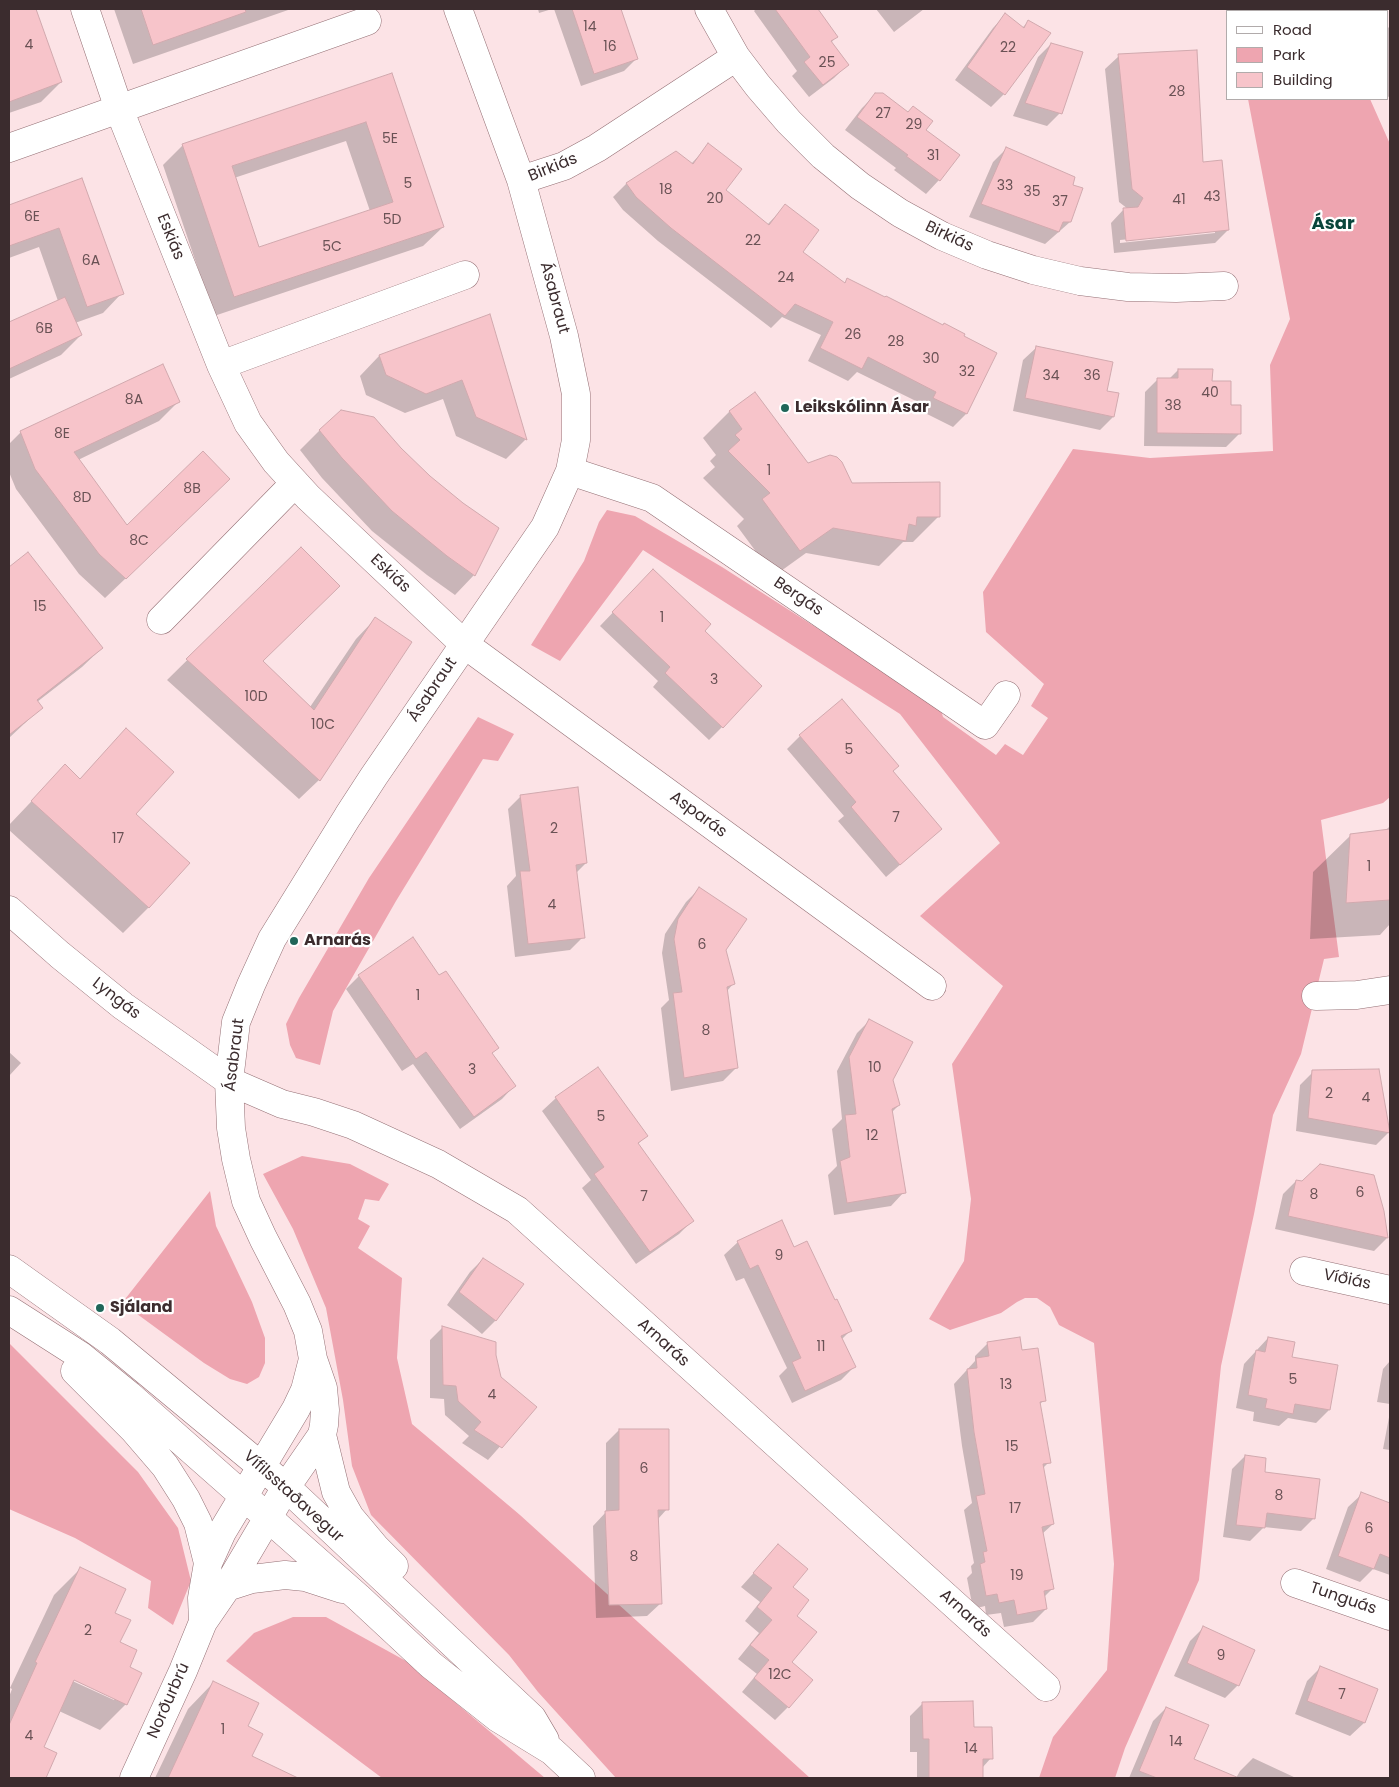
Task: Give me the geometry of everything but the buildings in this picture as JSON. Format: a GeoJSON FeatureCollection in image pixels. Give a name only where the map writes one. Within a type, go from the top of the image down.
{"type":"FeatureCollection","features":[{"type":"Feature","properties":{"kind":"street","name":"Eskiás"},"geometry":{"type":"LineString","coordinates":[[85,9],[119,109],[221,365],[248,423],[276,462],[295,483],[464,644]]}},
{"type":"Feature","properties":{"kind":"street","name":"Ásabraut"},"geometry":{"type":"LineString","coordinates":[[268,1517],[322,1435],[325,1410],[323,1388],[313,1358],[308,1331],[297,1304],[246,1201],[236,1159],[231,1128],[229,1081],[236,1022],[272,939],[374,776],[545,527],[570,471],[576,440],[576,394],[564,336],[521,180],[458,9]]}},
{"type":"Feature","properties":{"kind":"street","name":"Birkiás"},"geometry":{"type":"LineString","coordinates":[[709,9],[736,57],[758,86],[789,122],[823,156],[860,186],[900,213],[942,236],[996,258],[1033,270],[1080,280],[1128,287],[1224,286]]}},
{"type":"Feature","properties":{"kind":"street"},"geometry":{"type":"LineString","coordinates":[[9,148],[367,21]]}},
{"type":"Feature","properties":{"kind":"street","name":"Birkiás"},"geometry":{"type":"LineString","coordinates":[[521,180],[564,166],[597,148],[736,57]]}},
{"type":"Feature","properties":{"kind":"street"},"geometry":{"type":"LineString","coordinates":[[221,365],[465,275]]}},
{"type":"Feature","properties":{"kind":"street","name":"Bergás"},"geometry":{"type":"LineString","coordinates":[[570,471],[652,498],[985,725],[1006,695]]}},
{"type":"Feature","properties":{"kind":"street"},"geometry":{"type":"LineString","coordinates":[[161,620],[295,483]]}},
{"type":"Feature","properties":{"kind":"street","name":"Asparás"},"geometry":{"type":"LineString","coordinates":[[464,644],[932,986]]}},
{"type":"Feature","properties":{"kind":"street","name":"Lyngás"},"geometry":{"type":"LineString","coordinates":[[9,910],[60,955],[123,1006],[229,1081]]}},
{"type":"Feature","properties":{"kind":"street"},"geometry":{"type":"LineString","coordinates":[[1316,996],[1357,995],[1390,990]]}},
{"type":"Feature","properties":{"kind":"street","name":"Arnarás"},"geometry":{"type":"LineString","coordinates":[[229,1081],[282,1104],[353,1125],[438,1164],[517,1210],[1046,1687]]}},
{"type":"Feature","properties":{"kind":"street","name":"Vífilsstaðavegur"},"geometry":{"type":"LineString","coordinates":[[9,1269],[110,1341],[286,1487],[532,1718],[552,1752]]}},
{"type":"Feature","properties":{"kind":"street","name":"Víðiás"},"geometry":{"type":"LineString","coordinates":[[1304,1271],[1390,1290]]}},
{"type":"Feature","properties":{"kind":"street"},"geometry":{"type":"LineString","coordinates":[[16,1316],[134,1430],[165,1466],[186,1499],[198,1523],[208,1563]]}},
{"type":"Feature","properties":{"kind":"street","name":"Vífilsstaðavegur"},"geometry":{"type":"LineString","coordinates":[[16,1316],[81,1356],[129,1395],[359,1598],[431,1665],[498,1718],[552,1752],[581,1778]]}},
{"type":"Feature","properties":{"kind":"street","name":"Ásabraut"},"geometry":{"type":"LineString","coordinates":[[244,1496],[296,1409],[304,1390],[313,1358]]}},
{"type":"Feature","properties":{"kind":"street"},"geometry":{"type":"LineString","coordinates":[[322,1435],[336,1492],[350,1517],[410,1583],[428,1622]]}},
{"type":"Feature","properties":{"kind":"street","name":"Norðurbrú"},"geometry":{"type":"LineString","coordinates":[[203,1622],[202,1598],[208,1563],[222,1532],[244,1496]]}},
{"type":"Feature","properties":{"kind":"street","name":"Norðurbrú"},"geometry":{"type":"LineString","coordinates":[[134,1778],[183,1671],[203,1622],[227,1587],[268,1517]]}},
{"type":"Feature","properties":{"kind":"street"},"geometry":{"type":"LineString","coordinates":[[227,1587],[252,1579],[285,1575],[305,1577],[335,1586],[359,1598]]}},
{"type":"Feature","properties":{"kind":"street","name":"Tunguás"},"geometry":{"type":"LineString","coordinates":[[1296,1583],[1390,1616]]}},
{"type":"Feature","properties":{"kind":"green space"},"geometry":{"type":"Polygon","coordinates":[[[1248,100],[1370,100],[1390,144],[1390,797],[1383,803],[1321,820],[1339,957],[1324,959],[1301,1054],[1273,1115],[1221,1366],[1199,1580],[1125,1748],[1115,1778],[1039,1778],[1053,1737],[1107,1670],[1114,1564],[1094,1343],[1059,1325],[1050,1307],[1037,1298],[1025,1298],[1001,1313],[950,1330],[929,1319],[964,1261],[971,1199],[952,1064],[1003,986],[920,916],[1000,843],[900,714],[643,550],[560,661],[531,645],[584,561],[599,522],[607,510],[635,516],[722,567],[940,707],[943,717],[996,755],[1005,744],[1023,755],[1048,718],[1031,706],[1044,684],[986,632],[983,592],[1073,449],[1150,458],[1273,451],[1270,365],[1290,319],[1248,100]]]}},
{"type":"Feature","properties":{"kind":"green space"},"geometry":{"type":"Polygon","coordinates":[[[478,717],[514,734],[498,761],[483,759],[396,901],[333,1011],[320,1065],[296,1058],[290,1045],[286,1024],[299,998],[369,878],[478,717]]]}},
{"type":"Feature","properties":{"kind":"green space"},"geometry":{"type":"Polygon","coordinates":[[[302,1156],[350,1164],[389,1184],[379,1201],[365,1199],[358,1219],[370,1226],[358,1248],[402,1278],[397,1358],[412,1424],[520,1515],[810,1778],[616,1778],[538,1692],[509,1655],[371,1515],[352,1466],[343,1400],[326,1308],[293,1229],[263,1174],[302,1156]]]}},
{"type":"Feature","properties":{"kind":"green space"},"geometry":{"type":"Polygon","coordinates":[[[210,1191],[216,1226],[252,1302],[265,1338],[265,1363],[259,1377],[247,1384],[230,1379],[204,1363],[122,1303],[210,1191]]]}},
{"type":"Feature","properties":{"kind":"green space"},"geometry":{"type":"Polygon","coordinates":[[[9,1343],[138,1472],[178,1528],[191,1581],[173,1625],[148,1608],[151,1581],[75,1538],[9,1509],[9,1343]]]}},
{"type":"Feature","properties":{"kind":"green space"},"geometry":{"type":"Polygon","coordinates":[[[293,1617],[326,1617],[406,1661],[545,1778],[382,1778],[226,1661],[254,1633],[293,1617]]]}},
{"type":"Feature","properties":{"kind":"place","name":"Leikskólinn Ásar"},"geometry":{"type":"Point","coordinates":[785,408]}},
{"type":"Feature","properties":{"kind":"place","name":"Arnarás"},"geometry":{"type":"Point","coordinates":[294,941]}},
{"type":"Feature","properties":{"kind":"place","name":"Sjáland"},"geometry":{"type":"Point","coordinates":[100,1308]}},
{"type":"Feature","properties":{"kind":"district","name":"Ásar"},"geometry":{"type":"Point","coordinates":[1333,224]}}]}
